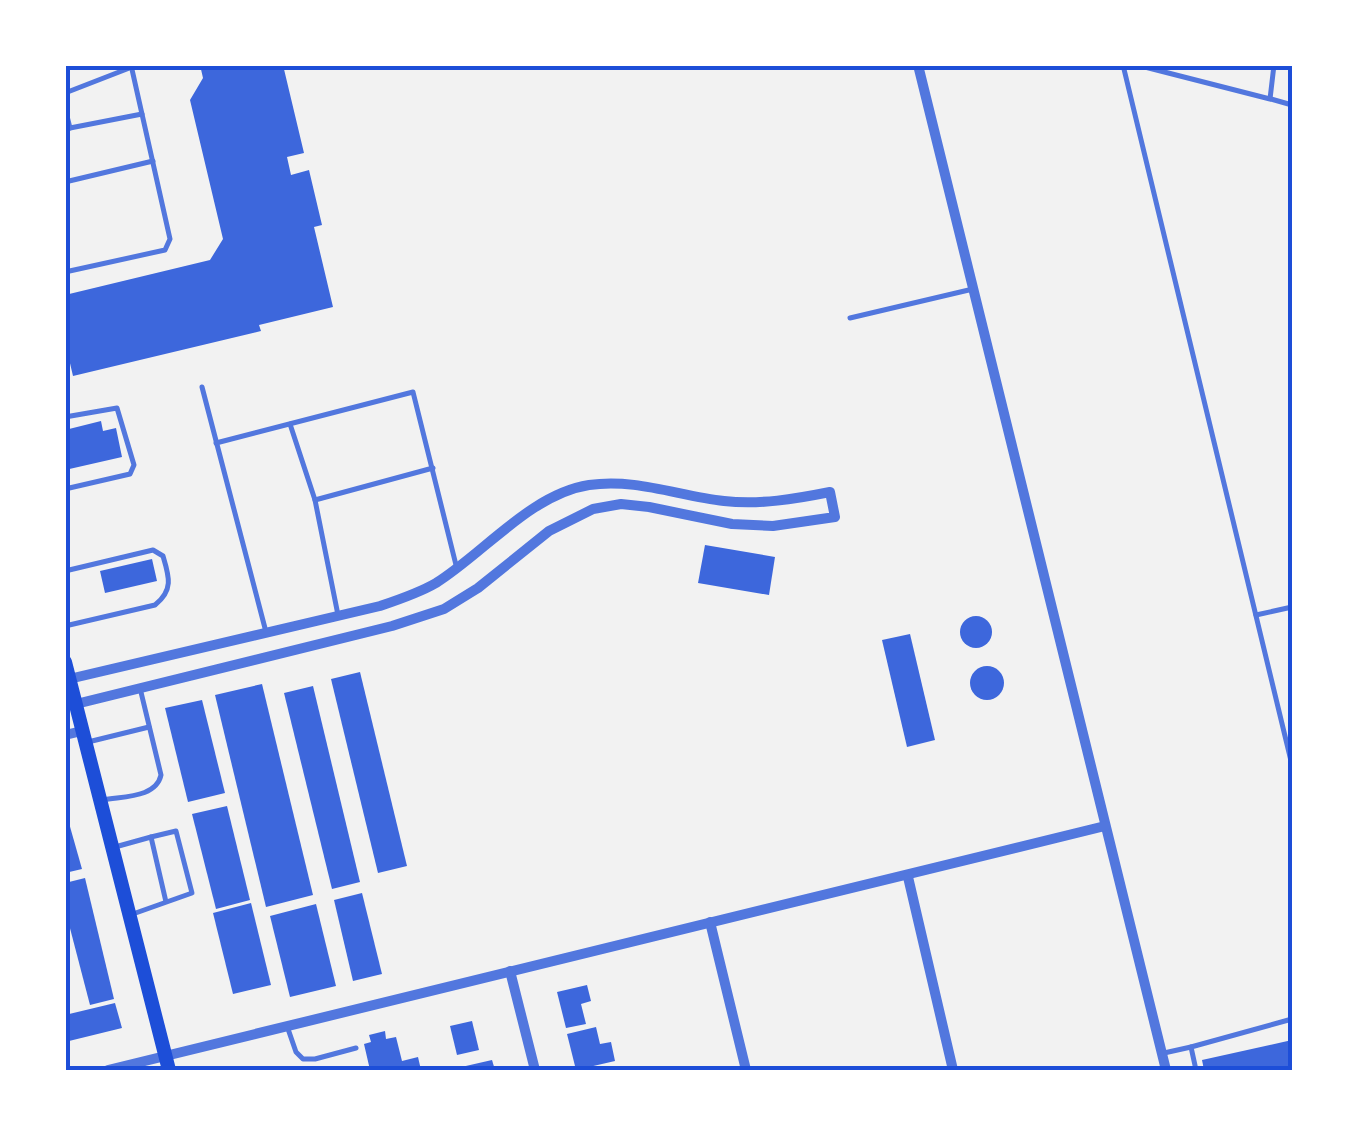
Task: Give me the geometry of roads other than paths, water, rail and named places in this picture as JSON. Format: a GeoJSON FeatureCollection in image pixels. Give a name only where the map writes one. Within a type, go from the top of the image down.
{"type":"FeatureCollection","features":[{"type":"Feature","properties":{"kind":"main road"},"geometry":{"type":"LineString","coordinates":[[65,662],[71,706],[84,737],[168,1063]]}},
{"type":"Feature","properties":{"kind":"street"},"geometry":{"type":"LineString","coordinates":[[918,65],[1166,1070]]}},
{"type":"Feature","properties":{"kind":"street"},"geometry":{"type":"LineString","coordinates":[[69,679],[400,599],[434,584],[540,504],[587,485],[631,484],[722,501],[754,502],[830,492],[835,517],[759,525],[732,524],[622,504],[593,509],[549,531],[478,588],[444,609],[71,706]]}},
{"type":"Feature","properties":{"kind":"street"},"geometry":{"type":"LineString","coordinates":[[587,485],[593,509]]}},
{"type":"Feature","properties":{"kind":"street"},"geometry":{"type":"LineString","coordinates":[[400,599],[408,621]]}},
{"type":"Feature","properties":{"kind":"street"},"geometry":{"type":"LineString","coordinates":[[65,735],[84,737]]}},
{"type":"Feature","properties":{"kind":"street"},"geometry":{"type":"LineString","coordinates":[[108,1070],[168,1063],[288,1026],[1104,826]]}},
{"type":"Feature","properties":{"kind":"street"},"geometry":{"type":"LineString","coordinates":[[908,876],[953,1070]]}},
{"type":"Feature","properties":{"kind":"street"},"geometry":{"type":"LineString","coordinates":[[710,922],[746,1070]]}},
{"type":"Feature","properties":{"kind":"street"},"geometry":{"type":"LineString","coordinates":[[510,970],[535,1070]]}},
{"type":"Feature","properties":{"kind":"lane"},"geometry":{"type":"LineString","coordinates":[[1123,65],[1292,764]]}},
{"type":"Feature","properties":{"kind":"lane"},"geometry":{"type":"LineString","coordinates":[[1137,65],[1292,104]]}},
{"type":"Feature","properties":{"kind":"lane"},"geometry":{"type":"LineString","coordinates":[[1270,99],[1274,65]]}},
{"type":"Feature","properties":{"kind":"lane"},"geometry":{"type":"LineString","coordinates":[[65,93],[131,66],[170,239],[164,250],[65,272]]}},
{"type":"Feature","properties":{"kind":"lane"},"geometry":{"type":"LineString","coordinates":[[65,108],[67,129],[142,114]]}},
{"type":"Feature","properties":{"kind":"lane"},"geometry":{"type":"LineString","coordinates":[[65,182],[153,161]]}},
{"type":"Feature","properties":{"kind":"lane"},"geometry":{"type":"LineString","coordinates":[[850,318],[973,289]]}},
{"type":"Feature","properties":{"kind":"lane"},"geometry":{"type":"LineString","coordinates":[[202,387],[266,632]]}},
{"type":"Feature","properties":{"kind":"lane"},"geometry":{"type":"LineString","coordinates":[[216,443],[413,392],[456,568]]}},
{"type":"Feature","properties":{"kind":"lane"},"geometry":{"type":"LineString","coordinates":[[65,418],[117,408],[134,465],[130,474],[65,489]]}},
{"type":"Feature","properties":{"kind":"lane"},"geometry":{"type":"LineString","coordinates":[[290,424],[315,500],[338,615]]}},
{"type":"Feature","properties":{"kind":"lane"},"geometry":{"type":"LineString","coordinates":[[315,500],[432,468]]}},
{"type":"Feature","properties":{"kind":"lane"},"geometry":{"type":"LineString","coordinates":[[65,571],[153,550],[163,556],[170,578],[166,594],[156,604],[65,626]]}},
{"type":"Feature","properties":{"kind":"lane"},"geometry":{"type":"LineString","coordinates":[[1256,615],[1292,607]]}},
{"type":"Feature","properties":{"kind":"lane"},"geometry":{"type":"LineString","coordinates":[[100,801],[152,791],[159,785],[140,688]]}},
{"type":"Feature","properties":{"kind":"lane"},"geometry":{"type":"LineString","coordinates":[[84,737],[149,727]]}},
{"type":"Feature","properties":{"kind":"lane"},"geometry":{"type":"LineString","coordinates":[[112,848],[176,832],[192,893],[130,916]]}},
{"type":"Feature","properties":{"kind":"lane"},"geometry":{"type":"LineString","coordinates":[[151,838],[166,902]]}},
{"type":"Feature","properties":{"kind":"lane"},"geometry":{"type":"LineString","coordinates":[[1162,1054],[1292,1019]]}},
{"type":"Feature","properties":{"kind":"lane"},"geometry":{"type":"LineString","coordinates":[[288,1026],[296,1052],[303,1059],[356,1048]]}},
{"type":"Feature","properties":{"kind":"lane"},"geometry":{"type":"LineString","coordinates":[[1191,1047],[1196,1070]]}}]}
